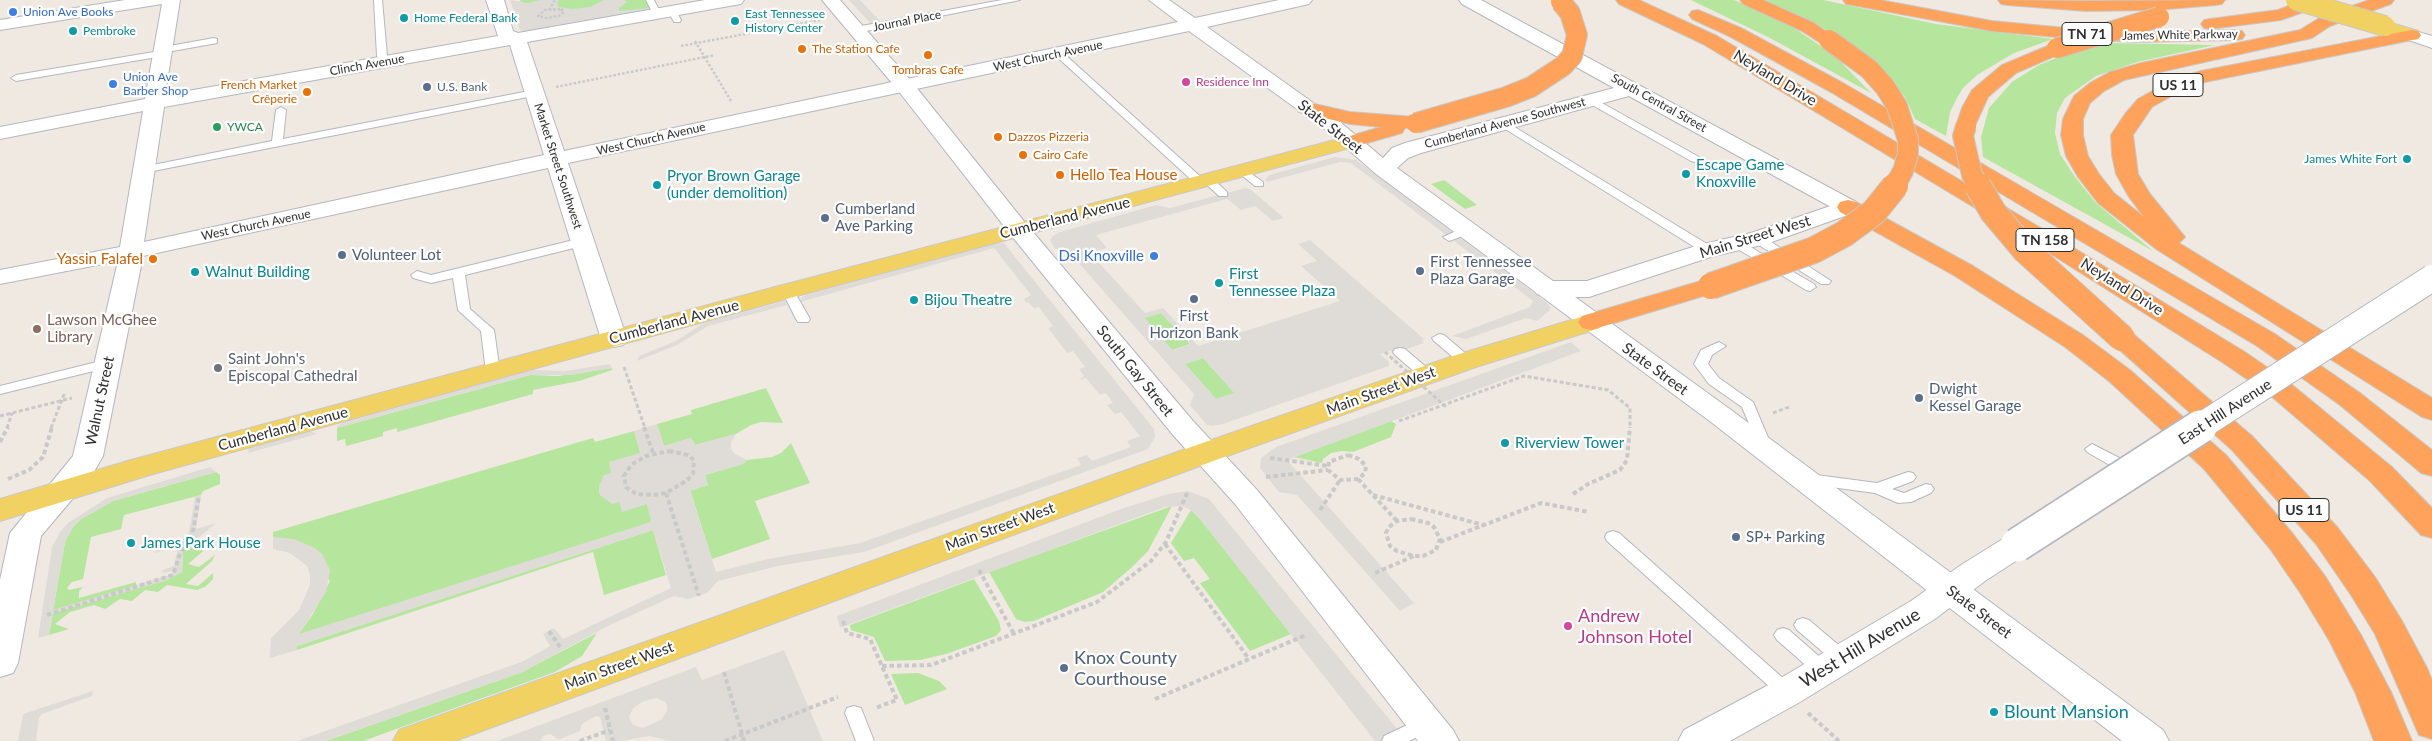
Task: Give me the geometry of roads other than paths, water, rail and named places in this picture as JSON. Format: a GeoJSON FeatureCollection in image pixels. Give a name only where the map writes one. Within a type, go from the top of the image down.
{"type":"FeatureCollection","features":[{"type":"Feature","properties":{"kind":"highway","name":"Neyland Drive"},"geometry":{"type":"LineString","coordinates":[[1626,0],[1710,40],[2034,234],[2235,358],[2281,390],[2381,474],[2432,527]]}},
{"type":"Feature","properties":{"kind":"highway","name":"Neyland Drive"},"geometry":{"type":"LineString","coordinates":[[1666,0],[1735,32],[1836,87],[2228,316],[2350,399],[2432,466]]}},
{"type":"Feature","properties":{"kind":"highway"},"geometry":{"type":"LineString","coordinates":[[1591,322],[1711,286],[1814,250],[1844,234],[1874,212],[1895,186],[1903,171],[1908,154],[1908,140],[1897,106],[1885,87],[1869,69],[1830,40],[1808,27],[1749,0]]}},
{"type":"Feature","properties":{"kind":"highway","name":"James White Parkway"},"geometry":{"type":"LineString","coordinates":[[1852,0],[1992,26],[2138,37],[2232,35],[2267,32],[2323,23],[2385,0]]}},
{"type":"Feature","properties":{"kind":"highway","name":"James White Parkway"},"geometry":{"type":"LineString","coordinates":[[1896,0],[1980,14],[2037,20],[2140,26],[2230,23],[2281,15],[2320,0]]}},
{"type":"Feature","properties":{"kind":"highway"},"geometry":{"type":"LineString","coordinates":[[2007,0],[2086,6],[2156,5],[2216,0]]}},
{"type":"Feature","properties":{"kind":"highway","name":"US 11"},"geometry":{"type":"LineString","coordinates":[[2222,0],[2057,48],[2009,69],[1979,94],[1972,108],[1963,136],[1972,175],[1993,212],[2025,250],[2242,443],[2327,536],[2363,586],[2390,630],[2432,724]]}},
{"type":"Feature","properties":{"kind":"highway"},"geometry":{"type":"LineString","coordinates":[[1350,142],[1506,97],[1531,87],[1563,66],[1572,56],[1577,34],[1570,13],[1560,1]]}},
{"type":"Feature","properties":{"kind":"highway"},"geometry":{"type":"LineString","coordinates":[[2203,269],[2133,221],[2106,198],[2089,177],[2077,156],[2072,134],[2073,118],[2081,100],[2097,87],[2133,71],[2306,34],[2323,23]]}},
{"type":"Feature","properties":{"kind":"highway","name":"US 11"},"geometry":{"type":"LineString","coordinates":[[2412,35],[2201,77],[2159,94],[2145,103],[2132,118],[2122,135],[2122,155],[2127,174],[2140,197],[2162,226],[2203,269],[2432,411]]}},
{"type":"Feature","properties":{"kind":"highway"},"geometry":{"type":"LineString","coordinates":[[1306,108],[1358,120],[1416,123]]}},
{"type":"Feature","properties":{"kind":"highway"},"geometry":{"type":"LineString","coordinates":[[1848,207],[1964,271],[2074,341],[2120,376],[2215,462],[2277,536],[2313,585],[2344,635],[2361,668],[2393,741]]}},
{"type":"Feature","properties":{"kind":"main road"},"geometry":{"type":"LineString","coordinates":[[2296,0],[2412,35]]}},
{"type":"Feature","properties":{"kind":"main road","name":"Cumberland Avenue"},"geometry":{"type":"LineString","coordinates":[[0,510],[142,468],[788,291],[1019,230],[1251,178],[1350,142]]}},
{"type":"Feature","properties":{"kind":"main road","name":"Main Street West"},"geometry":{"type":"LineString","coordinates":[[412,741],[1205,453],[1466,361],[1591,322]]}},
{"type":"Feature","properties":{"kind":"street"},"geometry":{"type":"LineString","coordinates":[[0,25],[158,0]]}},
{"type":"Feature","properties":{"kind":"street","name":"Walnut Street"},"geometry":{"type":"LineString","coordinates":[[0,663],[26,533],[80,470],[88,456],[132,250],[132,239],[171,0]]}},
{"type":"Feature","properties":{"kind":"street","name":"Market Street Southwest"},"geometry":{"type":"LineString","coordinates":[[495,0],[506,34],[517,39],[544,90],[555,160],[614,339]]}},
{"type":"Feature","properties":{"kind":"street","name":"Clinch Avenue"},"geometry":{"type":"LineString","coordinates":[[0,133],[735,0]]}},
{"type":"Feature","properties":{"kind":"street","name":"South Gay Street"},"geometry":{"type":"LineString","coordinates":[[831,0],[904,86],[1019,230],[1205,453],[1246,497],[1433,733]]}},
{"type":"Feature","properties":{"kind":"street","name":"State Street"},"geometry":{"type":"LineString","coordinates":[[1158,0],[1333,126],[1458,234],[1546,289],[1767,451],[2150,741]]}},
{"type":"Feature","properties":{"kind":"street","name":"West Church Avenue"},"geometry":{"type":"LineString","coordinates":[[0,277],[737,120],[1193,26],[1303,0]]}},
{"type":"Feature","properties":{"kind":"street","name":"South Central Street"},"geometry":{"type":"LineString","coordinates":[[1468,0],[1848,207]]}},
{"type":"Feature","properties":{"kind":"street"},"geometry":{"type":"LineString","coordinates":[[2412,35],[2432,42]]}},
{"type":"Feature","properties":{"kind":"street","name":"Cumberland Avenue Southwest"},"geometry":{"type":"LineString","coordinates":[[1384,169],[1400,153],[1632,89]]}},
{"type":"Feature","properties":{"kind":"street","name":"Main Street West"},"geometry":{"type":"LineString","coordinates":[[1546,289],[1589,289],[1708,250],[1749,242],[1848,207]]}},
{"type":"Feature","properties":{"kind":"street","name":"East Hill Avenue"},"geometry":{"type":"LineString","coordinates":[[2017,545],[2432,278]]}},
{"type":"Feature","properties":{"kind":"street","name":"West Hill Avenue"},"geometry":{"type":"LineString","coordinates":[[1697,741],[1797,702],[1833,665],[1923,610],[2017,545]]}},
{"type":"Feature","properties":{"kind":"lane"},"geometry":{"type":"LineString","coordinates":[[378,0],[382,56],[386,62]]}},
{"type":"Feature","properties":{"kind":"lane","name":"Journal Place"},"geometry":{"type":"LineString","coordinates":[[856,30],[1016,0]]}},
{"type":"Feature","properties":{"kind":"lane"},"geometry":{"type":"LineString","coordinates":[[16,78],[214,42]]}},
{"type":"Feature","properties":{"kind":"lane"},"geometry":{"type":"LineString","coordinates":[[1059,54],[1210,186]]}},
{"type":"Feature","properties":{"kind":"lane"},"geometry":{"type":"LineString","coordinates":[[143,170],[544,90]]}},
{"type":"Feature","properties":{"kind":"lane"},"geometry":{"type":"LineString","coordinates":[[1592,100],[1695,160]]}},
{"type":"Feature","properties":{"kind":"lane"},"geometry":{"type":"LineString","coordinates":[[277,144],[281,110]]}},
{"type":"Feature","properties":{"kind":"lane"},"geometry":{"type":"LineString","coordinates":[[1503,124],[1708,250]]}},
{"type":"Feature","properties":{"kind":"lane"},"geometry":{"type":"LineString","coordinates":[[417,275],[431,279],[582,242]]}},
{"type":"Feature","properties":{"kind":"lane"},"geometry":{"type":"LineString","coordinates":[[1749,242],[1824,281]]}},
{"type":"Feature","properties":{"kind":"lane"},"geometry":{"type":"LineString","coordinates":[[1749,242],[1810,287]]}},
{"type":"Feature","properties":{"kind":"lane"},"geometry":{"type":"LineString","coordinates":[[458,273],[464,310],[487,330],[492,372]]}},
{"type":"Feature","properties":{"kind":"lane"},"geometry":{"type":"LineString","coordinates":[[788,291],[803,319]]}},
{"type":"Feature","properties":{"kind":"lane"},"geometry":{"type":"LineString","coordinates":[[1439,338],[1466,361]]}},
{"type":"Feature","properties":{"kind":"lane"},"geometry":{"type":"LineString","coordinates":[[1719,346],[1706,353],[1701,364],[1714,381],[1748,405],[1767,451]]}},
{"type":"Feature","properties":{"kind":"lane"},"geometry":{"type":"LineString","coordinates":[[1393,352],[1427,375]]}},
{"type":"Feature","properties":{"kind":"lane"},"geometry":{"type":"LineString","coordinates":[[0,390],[109,363]]}},
{"type":"Feature","properties":{"kind":"lane"},"geometry":{"type":"LineString","coordinates":[[2092,449],[2132,471]]}},
{"type":"Feature","properties":{"kind":"lane"},"geometry":{"type":"LineString","coordinates":[[1878,488],[1908,477]]}},
{"type":"Feature","properties":{"kind":"lane"},"geometry":{"type":"LineString","coordinates":[[1802,478],[1878,488],[1898,498],[1906,498],[1926,489]]}},
{"type":"Feature","properties":{"kind":"lane"},"geometry":{"type":"LineString","coordinates":[[1613,536],[1797,702]]}},
{"type":"Feature","properties":{"kind":"lane"},"geometry":{"type":"LineString","coordinates":[[1803,625],[1833,665]]}},
{"type":"Feature","properties":{"kind":"lane"},"geometry":{"type":"LineString","coordinates":[[1783,635],[1833,665]]}},
{"type":"Feature","properties":{"kind":"lane"},"geometry":{"type":"LineString","coordinates":[[854,714],[865,741]]}},
{"type":"Feature","properties":{"kind":"lane"},"geometry":{"type":"LineString","coordinates":[[1391,741],[1433,733]]}},
{"type":"Feature","properties":{"kind":"place","name":"Union Ave Books"},"geometry":{"type":"Point","coordinates":[13,12]}},
{"type":"Feature","properties":{"kind":"place","name":"Home Federal Bank"},"geometry":{"type":"Point","coordinates":[404,18]}},
{"type":"Feature","properties":{"kind":"place","name":"East Tennessee History Center"},"geometry":{"type":"Point","coordinates":[735,21]}},
{"type":"Feature","properties":{"kind":"place","name":"Pembroke"},"geometry":{"type":"Point","coordinates":[73,31]}},
{"type":"Feature","properties":{"kind":"place","name":"The Station Cafe"},"geometry":{"type":"Point","coordinates":[802,49]}},
{"type":"Feature","properties":{"kind":"place","name":"Tombras Cafe"},"geometry":{"type":"Point","coordinates":[928,55]}},
{"type":"Feature","properties":{"kind":"place","name":"Residence Inn"},"geometry":{"type":"Point","coordinates":[1186,82]}},
{"type":"Feature","properties":{"kind":"place","name":"Union Ave Barber Shop"},"geometry":{"type":"Point","coordinates":[113,84]}},
{"type":"Feature","properties":{"kind":"place","name":"U.S. Bank"},"geometry":{"type":"Point","coordinates":[427,87]}},
{"type":"Feature","properties":{"kind":"place","name":"French Market Crêperie"},"geometry":{"type":"Point","coordinates":[307,92]}},
{"type":"Feature","properties":{"kind":"place","name":"YWCA"},"geometry":{"type":"Point","coordinates":[217,127]}},
{"type":"Feature","properties":{"kind":"place","name":"Dazzos Pizzeria"},"geometry":{"type":"Point","coordinates":[998,137]}},
{"type":"Feature","properties":{"kind":"place","name":"Cairo Cafe"},"geometry":{"type":"Point","coordinates":[1023,155]}},
{"type":"Feature","properties":{"kind":"place","name":"James White Fort"},"geometry":{"type":"Point","coordinates":[2407,159]}},
{"type":"Feature","properties":{"kind":"place","name":"Escape Game Knoxville"},"geometry":{"type":"Point","coordinates":[1686,174]}},
{"type":"Feature","properties":{"kind":"place","name":"Hello Tea House"},"geometry":{"type":"Point","coordinates":[1060,175]}},
{"type":"Feature","properties":{"kind":"place","name":"Pryor Brown Garage (under demolition)"},"geometry":{"type":"Point","coordinates":[657,185]}},
{"type":"Feature","properties":{"kind":"place","name":"Cumberland Ave Parking"},"geometry":{"type":"Point","coordinates":[825,218]}},
{"type":"Feature","properties":{"kind":"place","name":"Volunteer Lot"},"geometry":{"type":"Point","coordinates":[342,255]}},
{"type":"Feature","properties":{"kind":"place","name":"Dsi Knoxville"},"geometry":{"type":"Point","coordinates":[1154,256]}},
{"type":"Feature","properties":{"kind":"place","name":"Yassin Falafel"},"geometry":{"type":"Point","coordinates":[153,259]}},
{"type":"Feature","properties":{"kind":"place","name":"First Tennessee Plaza Garage"},"geometry":{"type":"Point","coordinates":[1420,271]}},
{"type":"Feature","properties":{"kind":"place","name":"Walnut Building"},"geometry":{"type":"Point","coordinates":[195,272]}},
{"type":"Feature","properties":{"kind":"place","name":"First Tennessee Plaza"},"geometry":{"type":"Point","coordinates":[1219,283]}},
{"type":"Feature","properties":{"kind":"place","name":"First Horizon Bank"},"geometry":{"type":"Point","coordinates":[1194,299]}},
{"type":"Feature","properties":{"kind":"place","name":"Bijou Theatre"},"geometry":{"type":"Point","coordinates":[914,300]}},
{"type":"Feature","properties":{"kind":"place","name":"Lawson McGhee Library"},"geometry":{"type":"Point","coordinates":[37,329]}},
{"type":"Feature","properties":{"kind":"place","name":"Saint John's Episcopal Cathedral"},"geometry":{"type":"Point","coordinates":[218,368]}},
{"type":"Feature","properties":{"kind":"place","name":"Dwight Kessel Garage"},"geometry":{"type":"Point","coordinates":[1919,398]}},
{"type":"Feature","properties":{"kind":"place","name":"Riverview Tower"},"geometry":{"type":"Point","coordinates":[1505,443]}},
{"type":"Feature","properties":{"kind":"place","name":"SP+ Parking"},"geometry":{"type":"Point","coordinates":[1736,537]}},
{"type":"Feature","properties":{"kind":"place","name":"James Park House"},"geometry":{"type":"Point","coordinates":[131,543]}},
{"type":"Feature","properties":{"kind":"place","name":"Andrew Johnson Hotel"},"geometry":{"type":"Point","coordinates":[1568,626]}},
{"type":"Feature","properties":{"kind":"place","name":"Knox County Courthouse"},"geometry":{"type":"Point","coordinates":[1064,668]}},
{"type":"Feature","properties":{"kind":"place","name":"Blount Mansion"},"geometry":{"type":"Point","coordinates":[1994,712]}}]}
